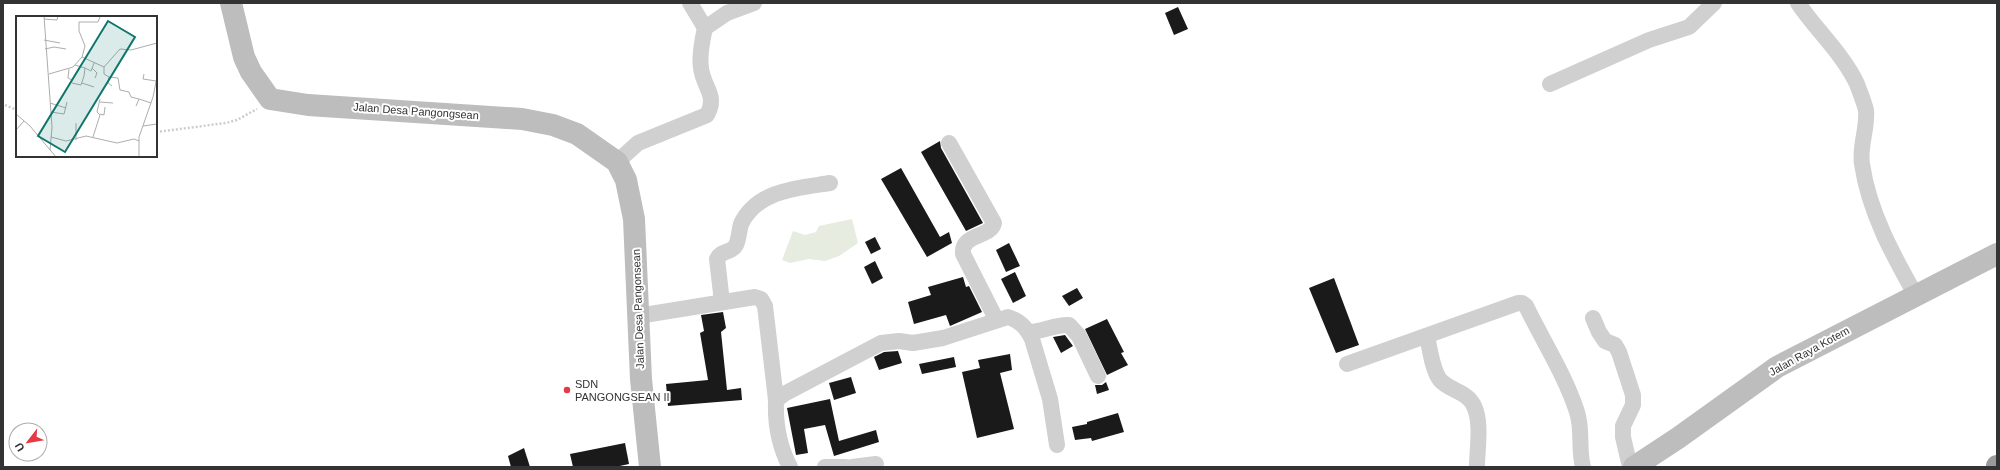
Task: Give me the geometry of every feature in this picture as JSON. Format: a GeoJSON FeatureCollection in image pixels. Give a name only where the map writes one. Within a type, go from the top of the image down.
{"type":"FeatureCollection","features":[{"type":"Feature","properties":{"kind":"street"},"geometry":{"type":"LineString","coordinates":[[231,3],[244,57],[251,72],[270,99]]}},
{"type":"Feature","properties":{"kind":"street"},"geometry":{"type":"LineString","coordinates":[[617,162],[638,143],[708,115],[712,100],[701,70],[700,61],[705,28],[690,3]]}},
{"type":"Feature","properties":{"kind":"street"},"geometry":{"type":"LineString","coordinates":[[705,28],[727,13],[754,3]]}},
{"type":"Feature","properties":{"kind":"street"},"geometry":{"type":"LineString","coordinates":[[1550,84],[1649,40],[1689,27],[1714,3]]}},
{"type":"Feature","properties":{"kind":"street"},"geometry":{"type":"LineString","coordinates":[[1798,3],[1844,62],[1856,83],[1866,111],[1861,149],[1864,176],[1879,223],[1916,296]]}},
{"type":"Feature","properties":{"kind":"street","name":"Jalan Desa Pangongsean"},"geometry":{"type":"LineString","coordinates":[[270,99],[308,105],[522,119],[553,125],[577,134],[617,162],[626,180],[631,199]]}},
{"type":"Feature","properties":{"kind":"street"},"geometry":{"type":"LineString","coordinates":[[949,143],[994,223],[992,228],[968,241],[962,249],[963,254],[996,319]]}},
{"type":"Feature","properties":{"kind":"street"},"geometry":{"type":"LineString","coordinates":[[722,302],[717,259],[721,253],[732,250],[737,245],[742,224],[752,208],[781,191],[830,183]]}},
{"type":"Feature","properties":{"kind":"street","name":"Jalan Desa Pangonsean"},"geometry":{"type":"LineString","coordinates":[[631,199],[634,219],[641,378],[650,467]]}},
{"type":"Feature","properties":{"kind":"street","name":"Jalan Raya Kotem"},"geometry":{"type":"LineString","coordinates":[[1634,467],[1678,438],[1777,367],[1997,254]]}},
{"type":"Feature","properties":{"kind":"street"},"geometry":{"type":"LineString","coordinates":[[638,316],[755,297],[761,299],[765,306],[779,438],[790,467]]}},
{"type":"Feature","properties":{"kind":"street"},"geometry":{"type":"LineString","coordinates":[[1347,364],[1518,303],[1522,304],[1526,306],[1559,370],[1577,412],[1580,427],[1579,444],[1583,467]]}},
{"type":"Feature","properties":{"kind":"street"},"geometry":{"type":"LineString","coordinates":[[776,400],[835,366],[881,342],[899,341],[913,343],[942,338],[996,319],[1008,317],[1019,321],[1028,332],[1050,399],[1057,445]]}},
{"type":"Feature","properties":{"kind":"street"},"geometry":{"type":"LineString","coordinates":[[1593,318],[1605,341],[1615,345],[1619,352],[1633,395],[1632,405],[1623,426],[1623,437],[1630,467]]}},
{"type":"Feature","properties":{"kind":"street"},"geometry":{"type":"LineString","coordinates":[[1028,332],[1042,331],[1063,325],[1070,325],[1079,336],[1098,376]]}},
{"type":"Feature","properties":{"kind":"street"},"geometry":{"type":"LineString","coordinates":[[1427,336],[1435,370],[1440,380],[1466,396],[1474,406],[1478,420],[1477,467]]}},
{"type":"Feature","properties":{"kind":"street"},"geometry":{"type":"LineString","coordinates":[[852,467],[876,464]]}},
{"type":"Feature","properties":{"kind":"street"},"geometry":{"type":"LineString","coordinates":[[825,467],[846,467]]}},
{"type":"Feature","properties":{"kind":"path"},"geometry":{"type":"LineString","coordinates":[[157,132],[237,120],[270,99]]}},
{"type":"Feature","properties":{"kind":"path"},"geometry":{"type":"LineString","coordinates":[[5,106],[16,110]]}},
{"type":"Feature","properties":{"kind":"shaded area"},"geometry":{"type":"Polygon","coordinates":[[[852,219],[858,243],[839,256],[825,261],[809,259],[790,263],[782,260],[793,231],[805,235],[816,232],[819,226],[852,219]]]}},
{"type":"Feature","properties":{"kind":"building"},"geometry":{"type":"Polygon","coordinates":[[[1178,7],[1188,29],[1174,35],[1165,13],[1178,7]]]}},
{"type":"Feature","properties":{"kind":"building"},"geometry":{"type":"Polygon","coordinates":[[[940,141],[941,148],[983,223],[966,231],[921,152],[940,141]]]}},
{"type":"Feature","properties":{"kind":"building"},"geometry":{"type":"Polygon","coordinates":[[[901,168],[940,237],[949,232],[952,243],[927,257],[881,179],[901,168]]]}},
{"type":"Feature","properties":{"kind":"building"},"geometry":{"type":"Polygon","coordinates":[[[875,237],[881,249],[871,254],[865,242],[875,237]]]}},
{"type":"Feature","properties":{"kind":"building"},"geometry":{"type":"Polygon","coordinates":[[[1009,243],[1020,266],[1006,272],[996,250],[1009,243]]]}},
{"type":"Feature","properties":{"kind":"building"},"geometry":{"type":"Polygon","coordinates":[[[875,261],[883,278],[872,284],[864,267],[875,261]]]}},
{"type":"Feature","properties":{"kind":"building"},"geometry":{"type":"Polygon","coordinates":[[[1015,272],[1026,296],[1013,303],[1001,279],[1015,272]]]}},
{"type":"Feature","properties":{"kind":"building"},"geometry":{"type":"Polygon","coordinates":[[[963,277],[966,287],[969,286],[982,312],[950,326],[946,315],[914,324],[908,302],[931,295],[928,287],[963,277]]]}},
{"type":"Feature","properties":{"kind":"building"},"geometry":{"type":"Polygon","coordinates":[[[1334,278],[1359,345],[1336,353],[1309,288],[1334,278]]]}},
{"type":"Feature","properties":{"kind":"building"},"geometry":{"type":"Polygon","coordinates":[[[1077,288],[1083,298],[1069,306],[1062,296],[1077,288]]]}},
{"type":"Feature","properties":{"kind":"building"},"geometry":{"type":"Polygon","coordinates":[[[723,312],[726,328],[721,332],[727,390],[741,388],[742,400],[668,406],[666,384],[708,380],[700,333],[704,331],[701,315],[723,312]]]}},
{"type":"Feature","properties":{"kind":"building"},"geometry":{"type":"Polygon","coordinates":[[[1107,319],[1124,352],[1121,353],[1128,365],[1107,375],[1085,329],[1107,319]]]}},
{"type":"Feature","properties":{"kind":"building"},"geometry":{"type":"Polygon","coordinates":[[[1065,335],[1073,346],[1061,353],[1053,337],[1065,335]]]}},
{"type":"Feature","properties":{"kind":"building"},"geometry":{"type":"Polygon","coordinates":[[[898,351],[902,363],[879,370],[874,357],[884,352],[898,351]]]}},
{"type":"Feature","properties":{"kind":"building"},"geometry":{"type":"Polygon","coordinates":[[[1010,354],[1012,370],[1000,373],[1014,429],[977,438],[962,372],[980,368],[978,360],[1010,354]]]}},
{"type":"Feature","properties":{"kind":"building"},"geometry":{"type":"Polygon","coordinates":[[[954,357],[956,367],[922,374],[919,364],[954,357]]]}},
{"type":"Feature","properties":{"kind":"building"},"geometry":{"type":"Polygon","coordinates":[[[851,377],[856,393],[834,400],[829,383],[851,377]]]}},
{"type":"Feature","properties":{"kind":"building"},"geometry":{"type":"Polygon","coordinates":[[[1106,382],[1109,390],[1097,394],[1095,385],[1102,385],[1106,382]]]}},
{"type":"Feature","properties":{"kind":"building"},"geometry":{"type":"Polygon","coordinates":[[[830,399],[839,441],[876,430],[879,442],[834,456],[825,425],[804,429],[808,453],[796,455],[787,408],[830,399]]]}},
{"type":"Feature","properties":{"kind":"building"},"geometry":{"type":"Polygon","coordinates":[[[1118,413],[1124,432],[1092,441],[1091,438],[1075,440],[1072,427],[1087,424],[1087,422],[1118,413]]]}},
{"type":"Feature","properties":{"kind":"building"},"geometry":{"type":"Polygon","coordinates":[[[625,443],[629,464],[615,467],[573,467],[570,454],[625,443]]]}},
{"type":"Feature","properties":{"kind":"building"},"geometry":{"type":"Polygon","coordinates":[[[524,448],[530,467],[511,467],[508,456],[524,448]]]}},
{"type":"Feature","properties":{"kind":"place","name":"SDN PANGONGSEAN II"},"geometry":{"type":"Point","coordinates":[567,390]}}]}
